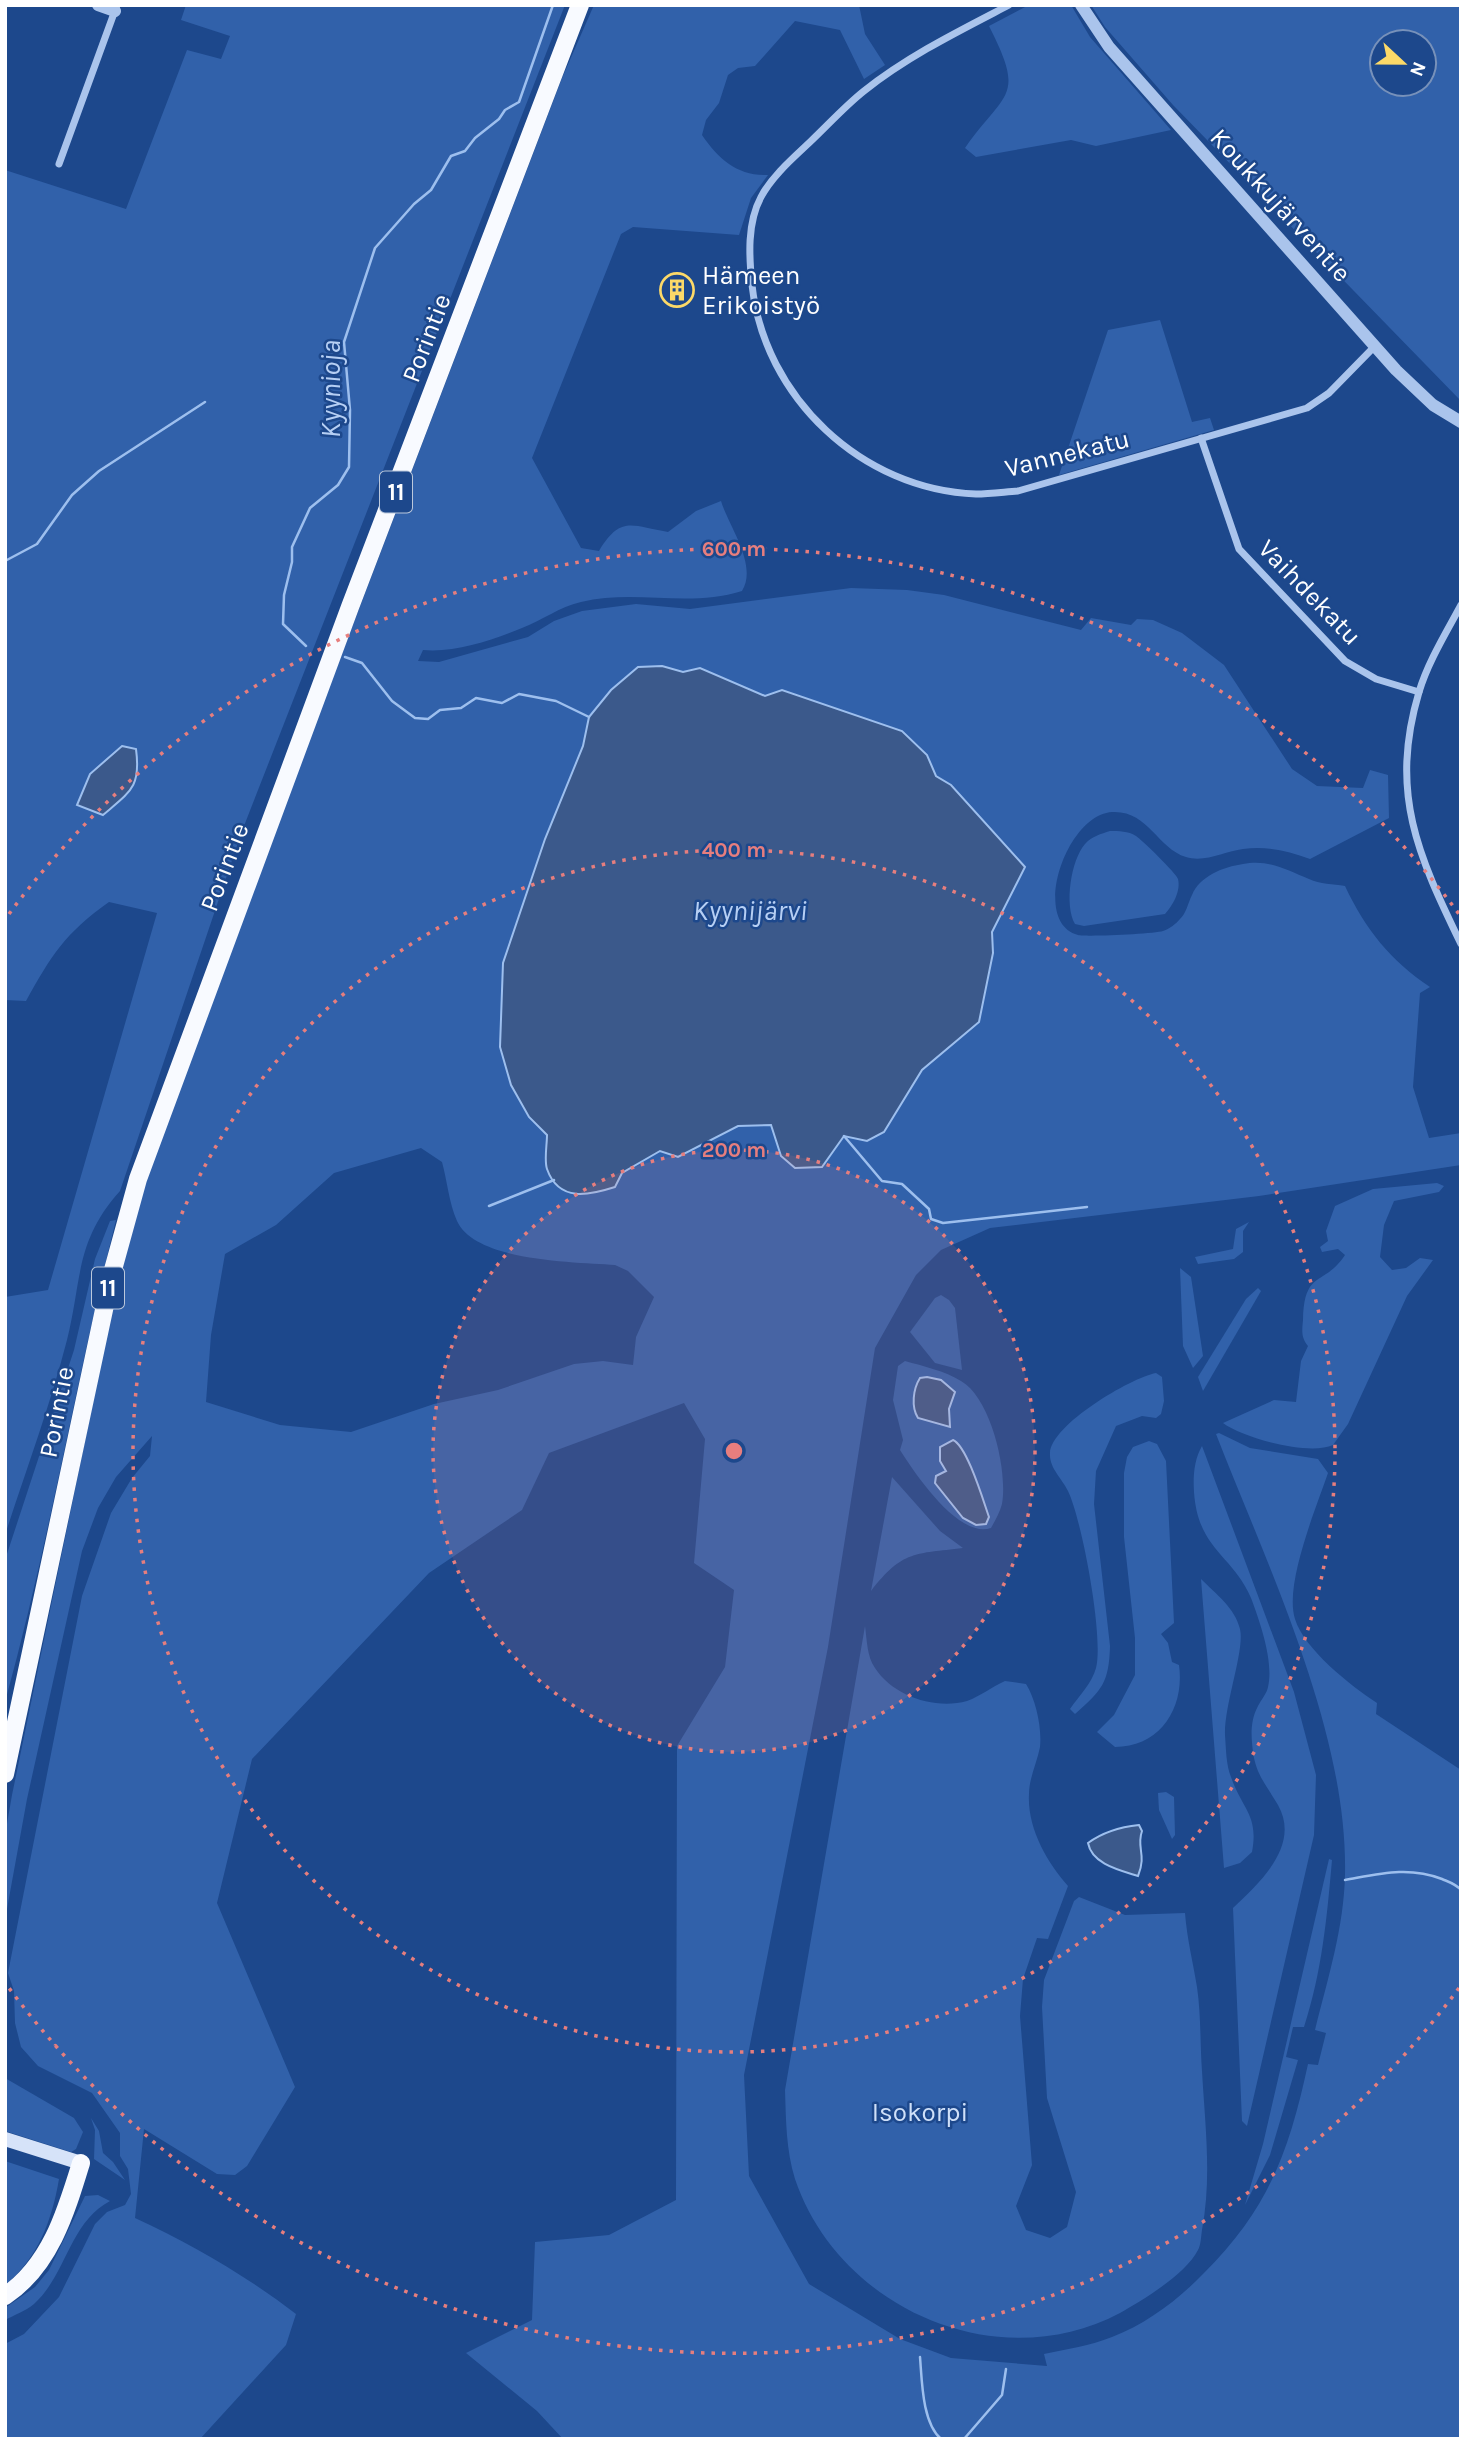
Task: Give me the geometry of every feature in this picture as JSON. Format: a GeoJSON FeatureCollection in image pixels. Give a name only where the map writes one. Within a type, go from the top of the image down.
{"type":"FeatureCollection","features":[{"type":"Feature","properties":{"kind":"highway","name":"Porintie"},"geometry":{"type":"LineString","coordinates":[[5,1774],[111,1277],[138,1179],[326,671],[580,5]]}},
{"type":"Feature","properties":{"kind":"highway"},"geometry":{"type":"LineString","coordinates":[[5,1714],[27,1635],[41,1607]]}},
{"type":"Feature","properties":{"kind":"highway"},"geometry":{"type":"LineString","coordinates":[[5,2296],[23,2283],[44,2257],[58,2229],[81,2163]]}},
{"type":"Feature","properties":{"kind":"main road"},"geometry":{"type":"LineString","coordinates":[[5,2139],[81,2163]]}},
{"type":"Feature","properties":{"kind":"street"},"geometry":{"type":"LineString","coordinates":[[59,164],[116,8],[98,5]]}},
{"type":"Feature","properties":{"kind":"street","name":"Vannekatu"},"geometry":{"type":"LineString","coordinates":[[1009,5],[936,43],[863,92],[790,160],[762,195],[753,216],[750,269],[754,303],[769,351],[779,373],[803,407],[827,432],[855,455],[892,474],[945,489],[976,494],[1018,491],[1307,408],[1329,393],[1375,346]]}},
{"type":"Feature","properties":{"kind":"street","name":"Koukkujärventie"},"geometry":{"type":"LineString","coordinates":[[1081,5],[1109,47],[1375,346],[1418,392],[1461,422]]}},
{"type":"Feature","properties":{"kind":"street","name":"Vaihdekatu"},"geometry":{"type":"LineString","coordinates":[[1201,438],[1239,549],[1345,661],[1376,679],[1419,692]]}},
{"type":"Feature","properties":{"kind":"street"},"geometry":{"type":"LineString","coordinates":[[1461,605],[1419,692],[1407,753],[1409,811],[1426,870],[1461,944]]}},
{"type":"Feature","properties":{"kind":"green space"},"geometry":{"type":"Polygon","coordinates":[[[186,5],[565,5],[242,831],[120,1191],[105,1209],[87,1244],[60,1365],[5,1535],[5,1297],[48,1290],[157,913],[109,902],[81,924],[60,946],[26,1001],[5,1000],[5,170],[126,209],[187,50],[221,59],[230,36],[181,20],[186,5]]]}},
{"type":"Feature","properties":{"kind":"green space"},"geometry":{"type":"Polygon","coordinates":[[[594,5],[859,5],[865,34],[885,65],[864,79],[840,30],[795,21],[755,66],[738,68],[728,75],[719,103],[706,120],[702,135],[730,165],[747,173],[768,175],[751,198],[739,235],[633,227],[621,234],[532,458],[581,548],[599,551],[614,532],[628,526],[668,532],[696,511],[721,501],[747,570],[742,591],[702,598],[621,597],[581,602],[486,641],[448,650],[423,650],[418,661],[439,662],[528,637],[554,621],[582,611],[636,604],[690,609],[851,588],[907,590],[944,595],[1081,630],[1091,618],[1131,625],[1137,619],[1153,620],[1182,633],[1224,665],[1292,769],[1317,786],[1363,788],[1370,770],[1388,775],[1389,818],[1310,859],[1261,848],[1243,849],[1208,858],[1193,858],[1167,846],[1135,817],[1112,812],[1095,818],[1068,849],[1056,891],[1057,911],[1064,926],[1084,936],[1165,930],[1182,917],[1196,888],[1206,878],[1220,870],[1243,864],[1269,864],[1318,882],[1345,886],[1380,943],[1430,987],[1420,993],[1413,1087],[1429,1138],[1461,1133],[1461,1165],[1259,1196],[990,1228],[941,1250],[916,1275],[875,1348],[828,1647],[744,2075],[749,2176],[809,2284],[900,2339],[951,2358],[1047,2366],[1044,2354],[1104,2340],[1125,2332],[1183,2293],[1244,2227],[1260,2203],[1284,2152],[1308,2064],[1318,2065],[1326,2033],[1315,2030],[1338,1933],[1345,1874],[1342,1820],[1333,1764],[1319,1707],[1280,1593],[1216,1434],[1250,1448],[1318,1459],[1328,1473],[1297,1567],[1293,1604],[1300,1631],[1330,1666],[1377,1703],[1376,1714],[1461,1770],[1461,2439],[563,2439],[537,2411],[466,2353],[532,2320],[535,2242],[609,2235],[676,2200],[677,1746],[725,1667],[734,1590],[694,1563],[705,1439],[684,1403],[549,1453],[522,1510],[429,1573],[252,1759],[217,1903],[295,2087],[247,2166],[235,2175],[217,2174],[144,2129],[135,2218],[218,2262],[296,2314],[286,2345],[200,2439],[5,2439],[5,2344],[24,2334],[59,2297],[95,2224],[107,2212],[125,2205],[131,2194],[128,2169],[120,2156],[120,2133],[92,2093],[38,2066],[21,2047],[15,2023],[14,1991],[8,1973],[82,1596],[111,1513],[132,1478],[150,1456],[152,1436],[116,1477],[98,1508],[82,1551],[27,1799],[5,1920],[5,1835],[12,1795],[119,1276],[141,1193],[260,868],[562,78],[594,5]],[[662,666],[638,667],[611,690],[589,717],[583,746],[545,839],[503,963],[547,1135],[547,1168],[622,1173],[660,1150],[678,1157],[738,1126],[771,1125],[781,1156],[822,1167],[844,1136],[867,1141],[884,1132],[922,1070],[979,1022],[993,953],[992,932],[1025,867],[951,785],[936,776],[927,755],[821,704],[782,690],[765,696],[700,668],[683,672],[662,666]],[[421,1148],[334,1173],[276,1225],[225,1254],[211,1335],[206,1402],[280,1425],[351,1432],[434,1404],[498,1390],[574,1364],[603,1361],[633,1365],[636,1337],[654,1297],[628,1271],[615,1265],[528,1257],[484,1245],[468,1235],[454,1214],[442,1162],[421,1148]]]}},
{"type":"Feature","properties":{"kind":"green space"},"geometry":{"type":"Polygon","coordinates":[[[1029,5],[1071,5],[1090,37],[1171,130],[1096,146],[1071,140],[976,157],[965,148],[1006,93],[1007,68],[989,26],[1029,5]]]}},
{"type":"Feature","properties":{"kind":"green space"},"geometry":{"type":"Polygon","coordinates":[[[1091,5],[1461,5],[1461,401],[1173,105],[1105,27],[1091,5]]]}},
{"type":"Feature","properties":{"kind":"green space"},"geometry":{"type":"Polygon","coordinates":[[[1160,320],[1192,422],[1210,418],[1214,430],[1059,475],[1108,330],[1160,320]]]}},
{"type":"Feature","properties":{"kind":"green space"},"geometry":{"type":"Polygon","coordinates":[[[1110,831],[1127,832],[1136,836],[1178,879],[1177,893],[1165,914],[1084,926],[1075,924],[1070,895],[1076,861],[1088,841],[1110,831]]]}},
{"type":"Feature","properties":{"kind":"green space"},"geometry":{"type":"Polygon","coordinates":[[[1437,1183],[1444,1186],[1439,1192],[1394,1201],[1384,1225],[1380,1257],[1392,1270],[1406,1268],[1420,1258],[1433,1260],[1407,1296],[1348,1424],[1333,1445],[1308,1448],[1277,1444],[1232,1429],[1223,1423],[1274,1400],[1296,1402],[1301,1361],[1308,1346],[1302,1331],[1307,1293],[1316,1280],[1337,1265],[1345,1255],[1338,1249],[1322,1252],[1320,1247],[1328,1241],[1326,1231],[1335,1206],[1373,1189],[1437,1183]]]}},
{"type":"Feature","properties":{"kind":"green space"},"geometry":{"type":"Polygon","coordinates":[[[116,1220],[35,1582],[5,1702],[5,1560],[74,1350],[95,1259],[110,1221],[116,1220]]]}},
{"type":"Feature","properties":{"kind":"green space"},"geometry":{"type":"Polygon","coordinates":[[[1249,1222],[1243,1231],[1243,1252],[1234,1259],[1198,1264],[1195,1257],[1233,1249],[1236,1229],[1249,1222]]]}},
{"type":"Feature","properties":{"kind":"green space"},"geometry":{"type":"Polygon","coordinates":[[[1180,1268],[1191,1277],[1203,1356],[1193,1368],[1183,1346],[1180,1268]]]}},
{"type":"Feature","properties":{"kind":"green space"},"geometry":{"type":"Polygon","coordinates":[[[1258,1288],[1261,1291],[1203,1391],[1198,1377],[1246,1299],[1258,1288]]]}},
{"type":"Feature","properties":{"kind":"green space"},"geometry":{"type":"Polygon","coordinates":[[[941,1295],[955,1308],[962,1370],[935,1363],[910,1332],[935,1298],[941,1295]]]}},
{"type":"Feature","properties":{"kind":"green space"},"geometry":{"type":"Polygon","coordinates":[[[905,1361],[955,1377],[972,1390],[981,1403],[995,1436],[1002,1473],[1002,1504],[991,1528],[979,1529],[952,1515],[927,1489],[900,1450],[903,1440],[893,1400],[898,1366],[905,1361]]]}},
{"type":"Feature","properties":{"kind":"green space"},"geometry":{"type":"Polygon","coordinates":[[[1156,1373],[1162,1377],[1164,1401],[1161,1414],[1156,1418],[1142,1416],[1116,1426],[1096,1471],[1094,1504],[1110,1646],[1109,1659],[1106,1677],[1098,1692],[1075,1714],[1070,1709],[1096,1668],[1097,1632],[1090,1579],[1074,1506],[1054,1468],[1050,1453],[1063,1429],[1094,1404],[1129,1384],[1156,1373]]]}},
{"type":"Feature","properties":{"kind":"green space"},"geometry":{"type":"Polygon","coordinates":[[[1149,1441],[1157,1444],[1166,1461],[1174,1623],[1161,1634],[1168,1643],[1172,1662],[1179,1665],[1180,1681],[1173,1710],[1157,1732],[1131,1745],[1115,1747],[1097,1732],[1114,1715],[1135,1675],[1135,1638],[1124,1537],[1124,1473],[1127,1457],[1133,1447],[1149,1441]]]}},
{"type":"Feature","properties":{"kind":"green space"},"geometry":{"type":"Polygon","coordinates":[[[1202,1446],[1294,1692],[1316,1775],[1314,1835],[1247,2126],[1242,2121],[1233,1908],[1274,1862],[1281,1849],[1284,1820],[1259,1774],[1252,1746],[1254,1717],[1267,1689],[1269,1677],[1265,1642],[1251,1598],[1243,1583],[1202,1527],[1194,1492],[1194,1474],[1202,1446]]]}},
{"type":"Feature","properties":{"kind":"green space"},"geometry":{"type":"Polygon","coordinates":[[[892,1477],[940,1531],[963,1548],[911,1556],[892,1568],[871,1591],[892,1477]]]}},
{"type":"Feature","properties":{"kind":"green space"},"geometry":{"type":"Polygon","coordinates":[[[1201,1579],[1234,1614],[1241,1638],[1225,1735],[1229,1772],[1251,1820],[1254,1839],[1252,1852],[1240,1863],[1224,1868],[1201,1579]]]}},
{"type":"Feature","properties":{"kind":"green space","name":"Isokorpi"},"geometry":{"type":"Polygon","coordinates":[[[865,1626],[872,1664],[883,1678],[904,1693],[929,1702],[955,1703],[972,1699],[1005,1681],[1026,1684],[1035,1706],[1040,1747],[1029,1788],[1031,1819],[1046,1855],[1068,1886],[1048,1939],[1037,1938],[1023,1979],[1020,2016],[1032,2165],[1016,2206],[1026,2230],[1050,2238],[1067,2227],[1076,2192],[1047,2098],[1042,2007],[1044,1980],[1074,1901],[1079,1897],[1125,1915],[1185,1913],[1198,1997],[1207,2151],[1207,2190],[1200,2246],[1184,2268],[1152,2294],[1120,2313],[1073,2331],[1024,2338],[975,2333],[928,2319],[885,2296],[847,2264],[817,2225],[795,2179],[788,2146],[785,2090],[865,1626]]]}},
{"type":"Feature","properties":{"kind":"green space"},"geometry":{"type":"Polygon","coordinates":[[[1166,1792],[1174,1797],[1175,1835],[1172,1839],[1159,1810],[1158,1793],[1166,1792]]]}},
{"type":"Feature","properties":{"kind":"green space"},"geometry":{"type":"Polygon","coordinates":[[[1329,1859],[1332,1860],[1328,1902],[1315,1986],[1304,2027],[1293,2027],[1286,2057],[1298,2060],[1270,2155],[1245,2205],[1263,2144],[1329,1859]]]}},
{"type":"Feature","properties":{"kind":"green space"},"geometry":{"type":"Polygon","coordinates":[[[5,2078],[74,2118],[83,2132],[76,2149],[71,2152],[5,2131],[5,2078]]]}},
{"type":"Feature","properties":{"kind":"green space"},"geometry":{"type":"Polygon","coordinates":[[[91,2118],[99,2131],[103,2153],[125,2180],[94,2159],[95,2130],[91,2118]]]}},
{"type":"Feature","properties":{"kind":"green space"},"geometry":{"type":"Polygon","coordinates":[[[5,2161],[59,2179],[42,2237],[26,2263],[5,2285],[5,2161]]]}},
{"type":"Feature","properties":{"kind":"green space"},"geometry":{"type":"Polygon","coordinates":[[[98,2195],[110,2201],[85,2222],[45,2292],[34,2304],[5,2320],[5,2308],[35,2287],[49,2270],[85,2196],[98,2195]]]}},
{"type":"Feature","properties":{"kind":"water","name":"Kyynijärvi"},"geometry":{"type":"Polygon","coordinates":[[[662,666],[683,672],[700,668],[765,696],[782,690],[902,731],[927,755],[936,776],[951,785],[1025,867],[992,932],[993,953],[979,1022],[922,1070],[884,1132],[867,1141],[844,1136],[822,1167],[795,1168],[781,1156],[771,1125],[738,1126],[678,1157],[660,1151],[622,1173],[615,1187],[576,1194],[567,1192],[552,1180],[546,1165],[547,1135],[529,1117],[511,1085],[500,1047],[503,963],[545,839],[583,746],[589,717],[611,690],[638,667],[662,666]]]}},
{"type":"Feature","properties":{"kind":"water"},"geometry":{"type":"Polygon","coordinates":[[[122,746],[136,749],[137,772],[127,794],[103,815],[77,805],[90,774],[122,746]]]}},
{"type":"Feature","properties":{"kind":"water"},"geometry":{"type":"Polygon","coordinates":[[[920,1378],[941,1380],[955,1392],[949,1409],[950,1427],[918,1418],[916,1414],[916,1387],[920,1378]]]}},
{"type":"Feature","properties":{"kind":"water"},"geometry":{"type":"Polygon","coordinates":[[[953,1440],[964,1452],[974,1474],[989,1517],[986,1524],[976,1525],[963,1518],[935,1483],[936,1476],[946,1471],[940,1461],[940,1447],[953,1440]]]}},
{"type":"Feature","properties":{"kind":"water"},"geometry":{"type":"Polygon","coordinates":[[[1139,1825],[1142,1831],[1142,1862],[1138,1876],[1107,1865],[1091,1850],[1088,1843],[1100,1836],[1139,1825]]]}},
{"type":"Feature","properties":{"kind":"waterway","name":"Kyynioja"},"geometry":{"type":"LineString","coordinates":[[306,646],[283,624],[284,595],[292,562],[292,547],[310,508],[338,485],[349,467],[350,410],[344,342],[375,248],[414,204],[431,190],[451,156],[465,151],[505,110],[519,102],[553,5]]}},
{"type":"Feature","properties":{"kind":"waterway"},"geometry":{"type":"LineString","coordinates":[[5,561],[37,544],[72,495],[99,471],[205,402]]}},
{"type":"Feature","properties":{"kind":"waterway","name":"Kyynioja"},"geometry":{"type":"LineString","coordinates":[[345,657],[362,663],[392,701],[415,718],[428,719],[440,710],[461,708],[476,698],[502,703],[519,694],[556,701],[589,717]]}},
{"type":"Feature","properties":{"kind":"waterway"},"geometry":{"type":"LineString","coordinates":[[844,1136],[882,1181],[902,1184],[929,1209],[931,1219],[943,1223],[1087,1207]]}},
{"type":"Feature","properties":{"kind":"waterway"},"geometry":{"type":"LineString","coordinates":[[489,1206],[554,1180]]}},
{"type":"Feature","properties":{"kind":"waterway"},"geometry":{"type":"LineString","coordinates":[[1345,1880],[1394,1872],[1417,1873],[1442,1879],[1461,1890]]}},
{"type":"Feature","properties":{"kind":"waterway"},"geometry":{"type":"LineString","coordinates":[[920,2357],[927,2412],[935,2432],[941,2439]]}},
{"type":"Feature","properties":{"kind":"waterway"},"geometry":{"type":"LineString","coordinates":[[964,2439],[1002,2395],[1006,2369]]}},
{"type":"Feature","properties":{"kind":"place","name":"Hämeen Erikoistyö"},"geometry":{"type":"Point","coordinates":[677,290]}}]}
